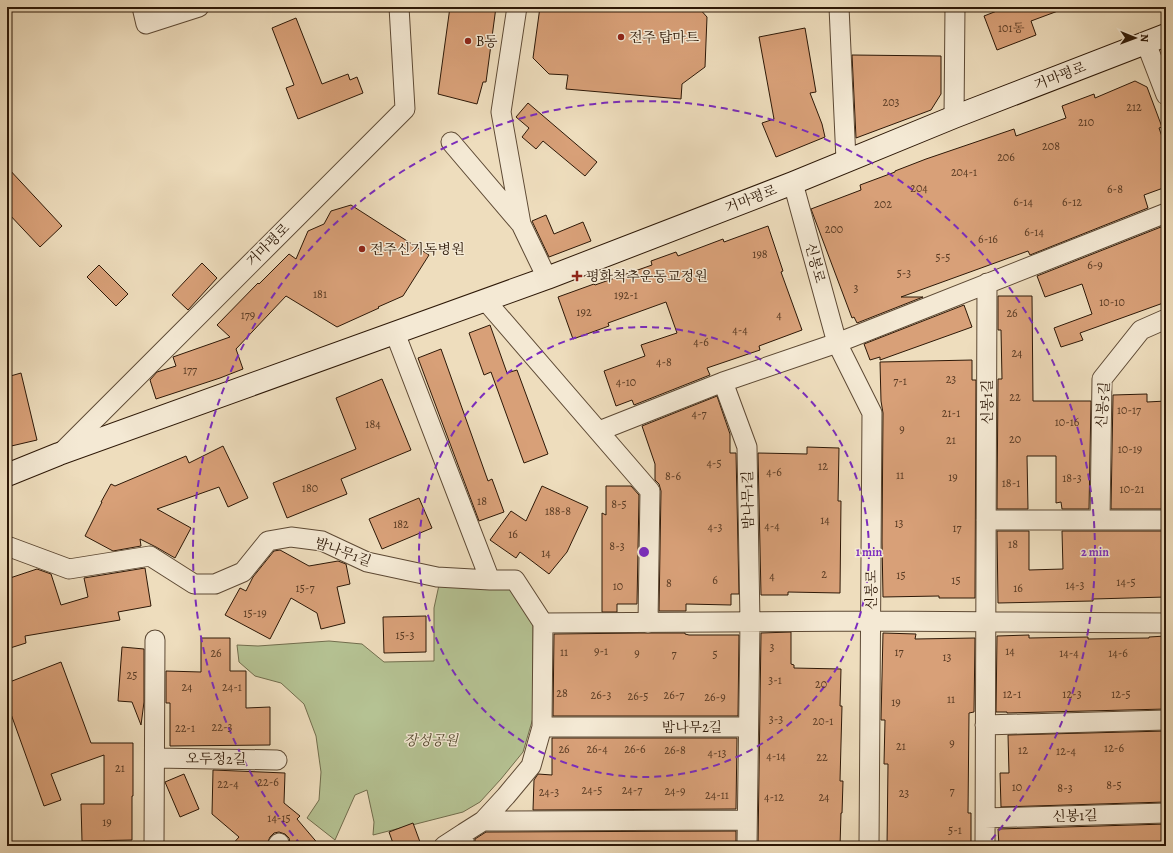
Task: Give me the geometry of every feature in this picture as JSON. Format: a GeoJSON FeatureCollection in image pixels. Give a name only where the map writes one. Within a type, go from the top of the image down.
{"type":"FeatureCollection","features":[{"type":"Feature","properties":{"kind":"main road","name":"거마평로"},"geometry":{"type":"LineString","coordinates":[[7,475],[59,454],[547,278],[793,183],[954,117],[1156,39]]}},
{"type":"Feature","properties":{"kind":"street"},"geometry":{"type":"LineString","coordinates":[[142,7],[146,24],[199,7]]}},
{"type":"Feature","properties":{"kind":"street","name":"거마평로"},"geometry":{"type":"LineString","coordinates":[[59,454],[405,109],[399,7]]}},
{"type":"Feature","properties":{"kind":"street"},"geometry":{"type":"LineString","coordinates":[[516,7],[501,112],[521,224]]}},
{"type":"Feature","properties":{"kind":"street"},"geometry":{"type":"LineString","coordinates":[[839,7],[846,160]]}},
{"type":"Feature","properties":{"kind":"street"},"geometry":{"type":"LineString","coordinates":[[954,117],[955,7]]}},
{"type":"Feature","properties":{"kind":"street"},"geometry":{"type":"LineString","coordinates":[[1156,39],[1166,95]]}},
{"type":"Feature","properties":{"kind":"street"},"geometry":{"type":"LineString","coordinates":[[451,142],[521,224],[547,278]]}},
{"type":"Feature","properties":{"kind":"street","name":"신봉로"},"geometry":{"type":"LineString","coordinates":[[793,183],[836,343],[872,413],[869,846]]}},
{"type":"Feature","properties":{"kind":"street"},"geometry":{"type":"LineString","coordinates":[[599,431],[723,382],[836,343],[1166,213]]}},
{"type":"Feature","properties":{"kind":"street","name":"신봉1길"},"geometry":{"type":"LineString","coordinates":[[985,846],[987,283]]}},
{"type":"Feature","properties":{"kind":"street"},"geometry":{"type":"LineString","coordinates":[[486,300],[650,491],[648,623]]}},
{"type":"Feature","properties":{"kind":"street","name":"신봉5길"},"geometry":{"type":"LineString","coordinates":[[1100,520],[1102,379],[1141,330],[1166,319]]}},
{"type":"Feature","properties":{"kind":"street"},"geometry":{"type":"LineString","coordinates":[[395,332],[490,580]]}},
{"type":"Feature","properties":{"kind":"street","name":"밤나무1길"},"geometry":{"type":"LineString","coordinates":[[723,382],[747,447],[750,622],[748,727]]}},
{"type":"Feature","properties":{"kind":"street"},"geometry":{"type":"LineString","coordinates":[[986,520],[1166,520]]}},
{"type":"Feature","properties":{"kind":"street","name":"밤나무1길"},"geometry":{"type":"LineString","coordinates":[[7,546],[69,569],[150,556],[194,584],[215,584],[243,572],[268,541],[291,537],[322,541],[367,562],[436,577],[515,580],[543,623]]}},
{"type":"Feature","properties":{"kind":"street"},"geometry":{"type":"LineString","coordinates":[[444,846],[464,840],[506,796],[531,766],[542,727],[543,623],[871,621],[1166,623]]}},
{"type":"Feature","properties":{"kind":"street"},"geometry":{"type":"LineString","coordinates":[[154,846],[155,640]]}},
{"type":"Feature","properties":{"kind":"street"},"geometry":{"type":"LineString","coordinates":[[985,725],[1166,720]]}},
{"type":"Feature","properties":{"kind":"street","name":"밤나무2길"},"geometry":{"type":"LineString","coordinates":[[542,727],[748,727]]}},
{"type":"Feature","properties":{"kind":"street"},"geometry":{"type":"LineString","coordinates":[[747,846],[748,727]]}},
{"type":"Feature","properties":{"kind":"street","name":"오두정2길"},"geometry":{"type":"LineString","coordinates":[[155,758],[277,760]]}},
{"type":"Feature","properties":{"kind":"street","name":"신봉1길"},"geometry":{"type":"LineString","coordinates":[[985,818],[1166,813]]}},
{"type":"Feature","properties":{"kind":"street"},"geometry":{"type":"LineString","coordinates":[[483,821],[747,820]]}},
{"type":"Feature","properties":{"kind":"green space","name":"장성공원"},"geometry":{"type":"Polygon","coordinates":[[[439,585],[509,587],[533,625],[533,718],[523,752],[480,802],[463,812],[373,835],[374,822],[367,790],[355,795],[335,840],[307,818],[319,800],[321,772],[316,736],[304,704],[281,683],[255,676],[239,662],[237,645],[258,646],[329,641],[362,644],[384,662],[434,661],[434,608],[439,585]]]}},
{"type":"Feature","properties":{"kind":"building","name":"B동"},"geometry":{"type":"Polygon","coordinates":[[[450,7],[496,7],[486,82],[483,82],[477,104],[438,94],[450,7]]]}},
{"type":"Feature","properties":{"kind":"building","name":"전주 탑마트"},"geometry":{"type":"Polygon","coordinates":[[[540,7],[698,7],[707,17],[705,67],[682,84],[681,99],[566,89],[568,75],[549,74],[533,58],[540,7]]]}},
{"type":"Feature","properties":{"kind":"building"},"geometry":{"type":"Polygon","coordinates":[[[1007,7],[1066,8],[1031,21],[1036,35],[997,50],[984,16],[1007,7]]]}},
{"type":"Feature","properties":{"kind":"building"},"geometry":{"type":"Polygon","coordinates":[[[296,18],[322,84],[348,74],[350,80],[357,77],[363,93],[298,119],[286,88],[294,85],[272,28],[296,18]]]}},
{"type":"Feature","properties":{"kind":"building"},"geometry":{"type":"Polygon","coordinates":[[[805,28],[816,92],[810,93],[822,124],[825,137],[776,157],[762,123],[774,119],[759,37],[805,28]]]}},
{"type":"Feature","properties":{"kind":"building"},"geometry":{"type":"Polygon","coordinates":[[[852,55],[941,56],[941,94],[931,110],[856,138],[852,55]]]}},
{"type":"Feature","properties":{"kind":"building"},"geometry":{"type":"Polygon","coordinates":[[[1135,81],[1147,87],[1162,127],[1159,128],[1166,148],[1166,187],[1144,195],[1148,208],[1030,255],[1028,251],[901,297],[923,297],[857,323],[854,317],[852,318],[811,209],[861,190],[860,185],[926,159],[1014,129],[1016,136],[1066,118],[1062,106],[1094,94],[1095,98],[1135,81]]]}},
{"type":"Feature","properties":{"kind":"building"},"geometry":{"type":"Polygon","coordinates":[[[528,103],[597,162],[585,176],[543,141],[536,149],[522,137],[529,128],[516,117],[528,103]]]}},
{"type":"Feature","properties":{"kind":"building"},"geometry":{"type":"Polygon","coordinates":[[[7,167],[62,226],[40,247],[7,212],[7,167]]]}},
{"type":"Feature","properties":{"kind":"building"},"geometry":{"type":"Polygon","coordinates":[[[351,205],[429,255],[403,296],[337,327],[286,296],[236,349],[243,369],[156,399],[150,380],[157,372],[176,366],[173,357],[230,337],[217,325],[289,254],[296,259],[308,231],[324,224],[331,211],[351,205]]]}},
{"type":"Feature","properties":{"kind":"building"},"geometry":{"type":"Polygon","coordinates":[[[546,215],[554,234],[583,222],[591,241],[549,257],[532,221],[546,215]]]}},
{"type":"Feature","properties":{"kind":"building"},"geometry":{"type":"Polygon","coordinates":[[[1166,225],[1166,302],[1080,333],[1083,340],[1061,347],[1054,328],[1092,314],[1082,284],[1045,297],[1037,276],[1166,225]]]}},
{"type":"Feature","properties":{"kind":"building"},"geometry":{"type":"Polygon","coordinates":[[[768,226],[783,271],[781,272],[802,330],[759,346],[760,350],[707,368],[710,375],[634,405],[632,400],[616,406],[604,371],[645,356],[641,345],[677,333],[666,302],[608,323],[609,326],[573,339],[558,297],[652,265],[651,261],[676,252],[678,256],[723,239],[724,242],[768,226]]]}},
{"type":"Feature","properties":{"kind":"building"},"geometry":{"type":"Polygon","coordinates":[[[202,263],[217,278],[188,310],[172,295],[202,263]]]}},
{"type":"Feature","properties":{"kind":"building"},"geometry":{"type":"Polygon","coordinates":[[[99,265],[128,294],[116,306],[87,277],[99,265]]]}},
{"type":"Feature","properties":{"kind":"building"},"geometry":{"type":"Polygon","coordinates":[[[998,296],[1032,296],[1033,401],[1091,401],[1089,509],[1062,509],[1061,502],[1056,503],[1056,456],[1027,456],[1028,509],[997,509],[998,379],[1002,379],[1001,330],[998,330],[998,296]]]}},
{"type":"Feature","properties":{"kind":"building"},"geometry":{"type":"Polygon","coordinates":[[[964,305],[972,327],[880,360],[880,357],[870,360],[864,344],[964,305]]]}},
{"type":"Feature","properties":{"kind":"building"},"geometry":{"type":"Polygon","coordinates":[[[490,325],[507,373],[517,370],[548,454],[524,463],[491,372],[484,375],[469,333],[490,325]]]}},
{"type":"Feature","properties":{"kind":"building"},"geometry":{"type":"Polygon","coordinates":[[[441,349],[488,481],[492,479],[504,512],[479,521],[418,358],[441,349]]]}},
{"type":"Feature","properties":{"kind":"building"},"geometry":{"type":"Polygon","coordinates":[[[972,360],[972,380],[976,380],[975,598],[939,598],[939,596],[883,597],[883,413],[881,401],[880,362],[972,360]]]}},
{"type":"Feature","properties":{"kind":"building"},"geometry":{"type":"Polygon","coordinates":[[[21,373],[37,440],[7,447],[7,377],[21,373]]]}},
{"type":"Feature","properties":{"kind":"building"},"geometry":{"type":"Polygon","coordinates":[[[382,379],[411,450],[341,479],[347,494],[287,518],[273,483],[356,449],[336,398],[382,379]]]}},
{"type":"Feature","properties":{"kind":"building"},"geometry":{"type":"Polygon","coordinates":[[[1147,394],[1147,402],[1166,401],[1166,509],[1111,509],[1113,395],[1147,394]]]}},
{"type":"Feature","properties":{"kind":"building"},"geometry":{"type":"Polygon","coordinates":[[[717,396],[730,434],[730,453],[736,453],[739,594],[731,594],[731,605],[686,604],[686,611],[659,611],[661,491],[659,484],[655,480],[655,464],[642,426],[717,396]]]}},
{"type":"Feature","properties":{"kind":"building"},"geometry":{"type":"Polygon","coordinates":[[[223,446],[248,498],[228,507],[219,487],[157,509],[191,528],[175,558],[140,539],[141,546],[113,551],[85,536],[111,484],[115,486],[186,456],[189,463],[223,446]]]}},
{"type":"Feature","properties":{"kind":"building"},"geometry":{"type":"Polygon","coordinates":[[[807,447],[839,448],[838,501],[841,501],[840,593],[788,592],[788,595],[761,595],[758,453],[807,454],[807,447]]]}},
{"type":"Feature","properties":{"kind":"building"},"geometry":{"type":"Polygon","coordinates":[[[542,486],[588,507],[567,552],[549,574],[520,552],[516,558],[490,540],[511,511],[526,521],[542,486]]]}},
{"type":"Feature","properties":{"kind":"building"},"geometry":{"type":"Polygon","coordinates":[[[606,486],[631,486],[639,495],[637,604],[617,604],[617,612],[602,612],[602,513],[606,515],[606,486]]]}},
{"type":"Feature","properties":{"kind":"building"},"geometry":{"type":"Polygon","coordinates":[[[419,498],[432,528],[382,549],[369,519],[419,498]]]}},
{"type":"Feature","properties":{"kind":"building"},"geometry":{"type":"Polygon","coordinates":[[[997,531],[1029,531],[1029,570],[1063,569],[1062,531],[1166,531],[1166,597],[1093,599],[1093,601],[998,603],[997,531]]]}},
{"type":"Feature","properties":{"kind":"building"},"geometry":{"type":"Polygon","coordinates":[[[280,550],[309,566],[338,561],[346,564],[350,584],[337,587],[345,623],[321,629],[317,613],[291,598],[270,639],[225,615],[240,588],[246,591],[253,577],[274,551],[280,550]]]}},
{"type":"Feature","properties":{"kind":"building"},"geometry":{"type":"Polygon","coordinates":[[[145,568],[151,606],[118,612],[120,620],[25,636],[26,643],[7,649],[7,579],[37,569],[51,574],[61,605],[88,597],[84,578],[145,568]]]}},
{"type":"Feature","properties":{"kind":"building"},"geometry":{"type":"Polygon","coordinates":[[[426,616],[426,652],[384,653],[383,617],[426,616]]]}},
{"type":"Feature","properties":{"kind":"building"},"geometry":{"type":"Polygon","coordinates":[[[791,632],[791,664],[794,665],[794,668],[841,669],[840,706],[842,706],[840,781],[843,781],[840,846],[758,846],[761,633],[791,632]]]}},
{"type":"Feature","properties":{"kind":"building"},"geometry":{"type":"Polygon","coordinates":[[[640,633],[739,635],[738,716],[553,716],[554,634],[640,633]]]}},
{"type":"Feature","properties":{"kind":"building"},"geometry":{"type":"Polygon","coordinates":[[[883,633],[916,634],[915,639],[975,638],[974,712],[969,713],[968,813],[971,813],[971,846],[887,846],[888,764],[884,764],[885,720],[881,720],[883,633]]]}},
{"type":"Feature","properties":{"kind":"building"},"geometry":{"type":"Polygon","coordinates":[[[1029,635],[1029,638],[1088,637],[1088,639],[1149,638],[1166,636],[1166,709],[996,712],[997,636],[1029,635]]]}},
{"type":"Feature","properties":{"kind":"building"},"geometry":{"type":"Polygon","coordinates":[[[201,638],[230,638],[230,671],[246,671],[246,708],[270,707],[270,745],[170,746],[170,703],[166,703],[166,671],[201,672],[201,638]]]}},
{"type":"Feature","properties":{"kind":"building"},"geometry":{"type":"Polygon","coordinates":[[[122,647],[144,649],[144,702],[141,725],[132,702],[118,701],[122,647]]]}},
{"type":"Feature","properties":{"kind":"building"},"geometry":{"type":"Polygon","coordinates":[[[61,662],[91,743],[133,743],[132,840],[82,841],[81,804],[104,804],[104,755],[51,774],[61,800],[44,806],[7,703],[7,683],[61,662]]]}},
{"type":"Feature","properties":{"kind":"building"},"geometry":{"type":"Polygon","coordinates":[[[1166,731],[1166,802],[1001,807],[1000,773],[1009,773],[1008,735],[1166,731]]]}},
{"type":"Feature","properties":{"kind":"building"},"geometry":{"type":"Polygon","coordinates":[[[552,738],[737,738],[736,809],[533,810],[534,780],[538,774],[552,775],[552,738]]]}},
{"type":"Feature","properties":{"kind":"building"},"geometry":{"type":"Polygon","coordinates":[[[213,770],[285,773],[284,803],[300,816],[297,819],[320,846],[289,846],[289,838],[285,834],[279,832],[274,833],[270,837],[266,846],[231,846],[239,837],[212,814],[213,770]]]}},
{"type":"Feature","properties":{"kind":"building"},"geometry":{"type":"Polygon","coordinates":[[[184,774],[199,809],[180,817],[165,782],[184,774]]]}},
{"type":"Feature","properties":{"kind":"building"},"geometry":{"type":"Polygon","coordinates":[[[413,823],[420,842],[408,846],[394,846],[389,832],[413,823]]]}},
{"type":"Feature","properties":{"kind":"building"},"geometry":{"type":"Polygon","coordinates":[[[1166,824],[1166,846],[999,846],[998,829],[1166,824]]]}},
{"type":"Feature","properties":{"kind":"building"},"geometry":{"type":"Polygon","coordinates":[[[736,831],[736,846],[475,846],[475,839],[486,832],[736,831]]]}},
{"type":"Feature","properties":{"kind":"place","name":"전주 탑마트"},"geometry":{"type":"Point","coordinates":[621,37]}},
{"type":"Feature","properties":{"kind":"place","name":"B동"},"geometry":{"type":"Point","coordinates":[468,41]}},
{"type":"Feature","properties":{"kind":"place","name":"전주신기독병원"},"geometry":{"type":"Point","coordinates":[362,249]}},
{"type":"Feature","properties":{"kind":"place","name":"평화척추운동교정원"},"geometry":{"type":"Point","coordinates":[577,276]}}]}
